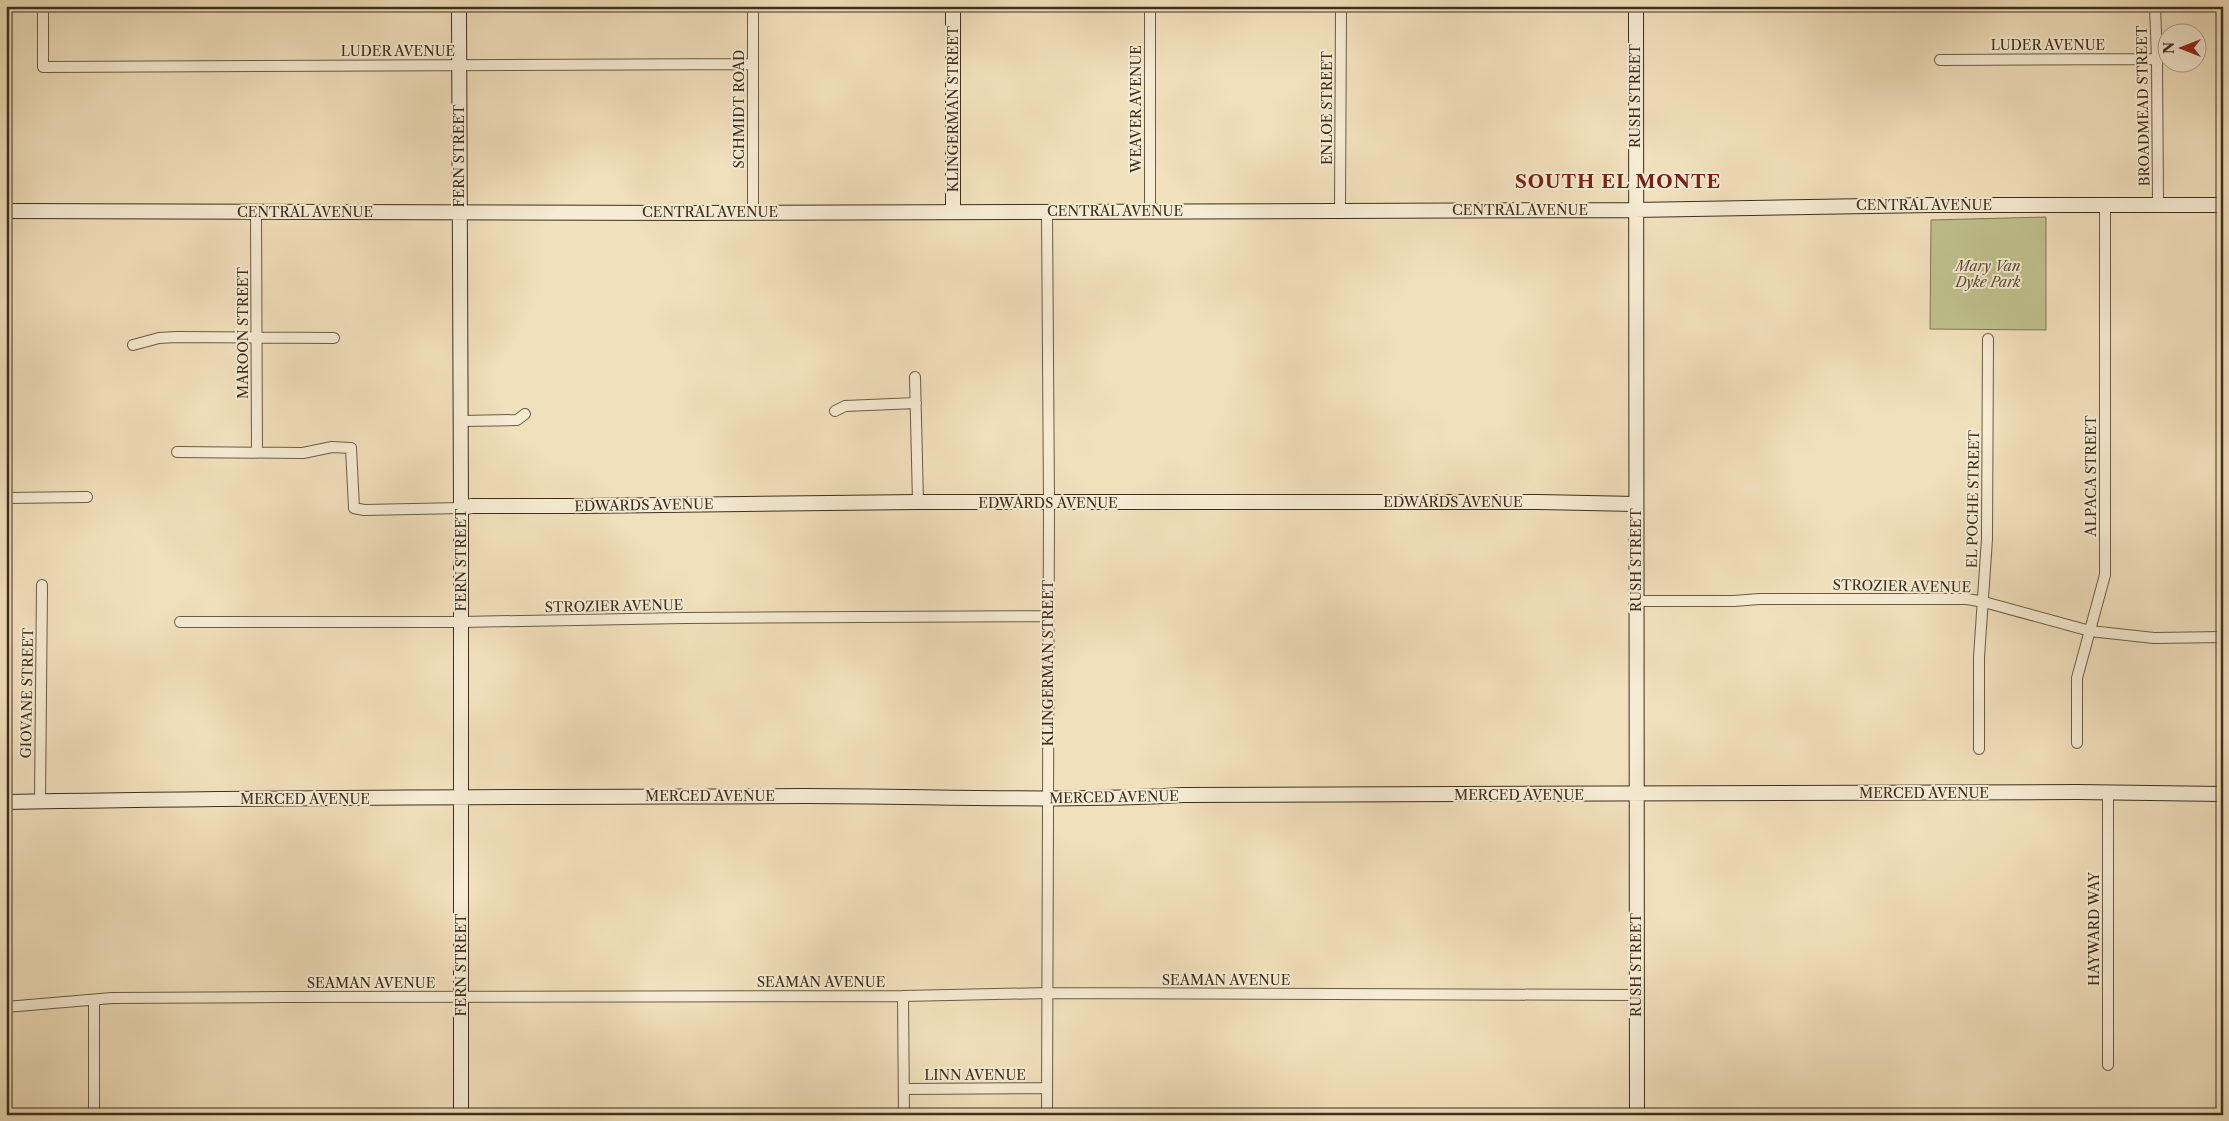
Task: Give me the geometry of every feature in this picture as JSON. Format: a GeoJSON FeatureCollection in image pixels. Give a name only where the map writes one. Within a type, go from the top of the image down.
{"type":"FeatureCollection","features":[{"type":"Feature","properties":{"kind":"street","name":"LUDER AVENUE"},"geometry":{"type":"LineString","coordinates":[[43,6],[43,67],[753,64]]}},
{"type":"Feature","properties":{"kind":"street","name":"FERN STREET"},"geometry":{"type":"LineString","coordinates":[[458,6],[462,508],[461,1115]]}},
{"type":"Feature","properties":{"kind":"street","name":"SCHMIDT ROAD"},"geometry":{"type":"LineString","coordinates":[[753,6],[753,212]]}},
{"type":"Feature","properties":{"kind":"street","name":"KLINGERMAN STREET"},"geometry":{"type":"LineString","coordinates":[[953,6],[953,211]]}},
{"type":"Feature","properties":{"kind":"street","name":"WEAVER AVENUE"},"geometry":{"type":"LineString","coordinates":[[1150,6],[1150,211]]}},
{"type":"Feature","properties":{"kind":"street","name":"ENLOE STREET"},"geometry":{"type":"LineString","coordinates":[[1340,210],[1341,6]]}},
{"type":"Feature","properties":{"kind":"street","name":"RUSH STREET"},"geometry":{"type":"LineString","coordinates":[[1636,6],[1637,1115]]}},
{"type":"Feature","properties":{"kind":"street","name":"BROADMEAD STREET"},"geometry":{"type":"LineString","coordinates":[[2155,6],[2156,32]]}},
{"type":"Feature","properties":{"kind":"street","name":"LUDER AVENUE"},"geometry":{"type":"LineString","coordinates":[[1940,60],[2156,59]]}},
{"type":"Feature","properties":{"kind":"street","name":"BROADMEAD STREET"},"geometry":{"type":"LineString","coordinates":[[2157,72],[2158,205]]}},
{"type":"Feature","properties":{"kind":"street","name":"ALPACA STREET"},"geometry":{"type":"LineString","coordinates":[[2076,743],[2077,678],[2105,574],[2105,205]]}},
{"type":"Feature","properties":{"kind":"street","name":"CENTRAL AVENUE"},"geometry":{"type":"LineString","coordinates":[[6,211],[1635,210],[1772,209],[1811,206],[2223,205]]}},
{"type":"Feature","properties":{"kind":"street","name":"KLINGERMAN STREET"},"geometry":{"type":"LineString","coordinates":[[1047,211],[1049,503],[1047,1115]]}},
{"type":"Feature","properties":{"kind":"street","name":"MAROON STREET"},"geometry":{"type":"LineString","coordinates":[[256,212],[257,453]]}},
{"type":"Feature","properties":{"kind":"street"},"geometry":{"type":"LineString","coordinates":[[133,345],[159,338],[334,338]]}},
{"type":"Feature","properties":{"kind":"street","name":"EL POCHE STREET"},"geometry":{"type":"LineString","coordinates":[[1979,749],[1979,657],[1987,539],[1988,339]]}},
{"type":"Feature","properties":{"kind":"street"},"geometry":{"type":"LineString","coordinates":[[915,377],[918,502]]}},
{"type":"Feature","properties":{"kind":"street"},"geometry":{"type":"LineString","coordinates":[[835,411],[845,406],[916,403]]}},
{"type":"Feature","properties":{"kind":"street"},"geometry":{"type":"LineString","coordinates":[[461,421],[517,420],[525,414]]}},
{"type":"Feature","properties":{"kind":"street"},"geometry":{"type":"LineString","coordinates":[[177,452],[303,453],[332,447],[351,448],[354,508],[364,510],[462,508]]}},
{"type":"Feature","properties":{"kind":"street"},"geometry":{"type":"LineString","coordinates":[[6,498],[87,497]]}},
{"type":"Feature","properties":{"kind":"street","name":"EDWARDS AVENUE"},"geometry":{"type":"LineString","coordinates":[[462,508],[472,506],[918,502],[1539,502],[1636,504]]}},
{"type":"Feature","properties":{"kind":"street","name":"GIOVANE STREET"},"geometry":{"type":"LineString","coordinates":[[40,801],[42,585]]}},
{"type":"Feature","properties":{"kind":"street","name":"STROZIER AVENUE"},"geometry":{"type":"LineString","coordinates":[[1636,601],[1967,599],[2090,631],[2154,638],[2223,637]]}},
{"type":"Feature","properties":{"kind":"street","name":"STROZIER AVENUE"},"geometry":{"type":"LineString","coordinates":[[180,622],[461,622],[693,618],[1048,616]]}},
{"type":"Feature","properties":{"kind":"street","name":"HAYWARD WAY"},"geometry":{"type":"LineString","coordinates":[[2108,793],[2108,1065]]}},
{"type":"Feature","properties":{"kind":"street","name":"MERCED AVENUE"},"geometry":{"type":"LineString","coordinates":[[6,802],[550,797],[901,796],[1126,798],[1183,795],[2223,794]]}},
{"type":"Feature","properties":{"kind":"street","name":"SEAMAN AVENUE"},"geometry":{"type":"LineString","coordinates":[[6,1007],[94,1000],[461,997],[1048,994],[1636,995]]}},
{"type":"Feature","properties":{"kind":"street"},"geometry":{"type":"LineString","coordinates":[[903,996],[904,1115]]}},
{"type":"Feature","properties":{"kind":"street"},"geometry":{"type":"LineString","coordinates":[[94,1000],[94,1115]]}},
{"type":"Feature","properties":{"kind":"street","name":"LINN AVENUE"},"geometry":{"type":"LineString","coordinates":[[904,1090],[1047,1088]]}},
{"type":"Feature","properties":{"kind":"green space","name":"Mary Van Dyke Park"},"geometry":{"type":"Polygon","coordinates":[[[2046,217],[2046,330],[1930,329],[1931,220],[2046,217]]]}},
{"type":"Feature","properties":{"kind":"district","name":"SOUTH EL MONTE"},"geometry":{"type":"Point","coordinates":[1618,181]}}]}
